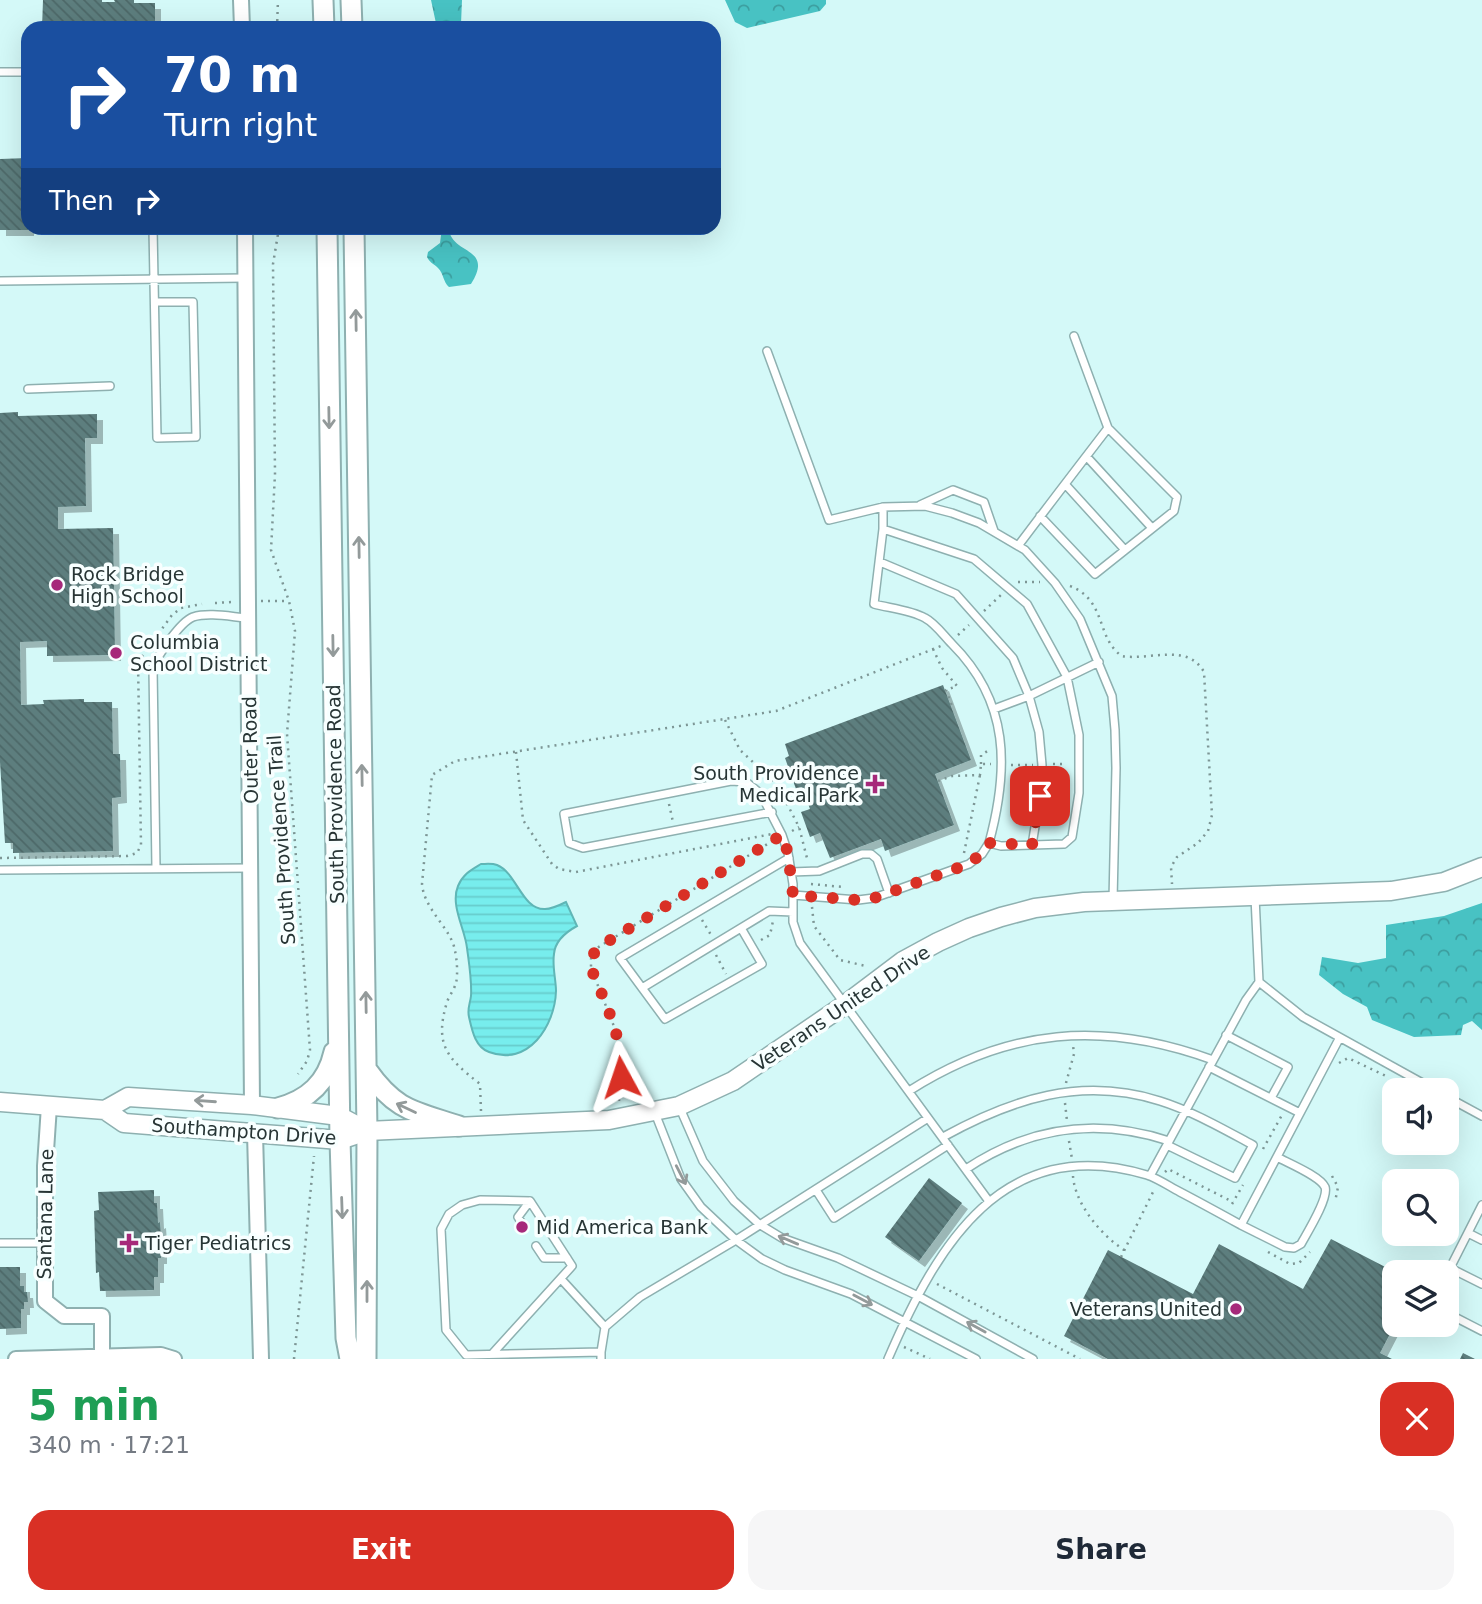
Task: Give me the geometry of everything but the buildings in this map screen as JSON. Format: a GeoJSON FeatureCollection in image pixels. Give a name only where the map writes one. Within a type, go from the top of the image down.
{"type":"FeatureCollection","features":[{"type":"Feature","properties":{"kind":"main road"},"geometry":{"type":"LineString","coordinates":[[323,0],[324,21]]}},
{"type":"Feature","properties":{"kind":"main road"},"geometry":{"type":"LineString","coordinates":[[351,0],[352,21]]}},
{"type":"Feature","properties":{"kind":"main road","name":"South Providence Road"},"geometry":{"type":"LineString","coordinates":[[327,235],[340,1140],[346,1338],[350,1359]]}},
{"type":"Feature","properties":{"kind":"main road","name":"South Providence Road"},"geometry":{"type":"LineString","coordinates":[[355,235],[367,1131],[366,1359]]}},
{"type":"Feature","properties":{"kind":"main road"},"geometry":{"type":"LineString","coordinates":[[278,1108],[299,1102],[325,1078],[338,1030]]}},
{"type":"Feature","properties":{"kind":"main road"},"geometry":{"type":"LineString","coordinates":[[366,1070],[382,1092],[393,1101],[408,1110],[459,1126]]}},
{"type":"Feature","properties":{"kind":"street"},"geometry":{"type":"LineString","coordinates":[[241,0],[242,21]]}},
{"type":"Feature","properties":{"kind":"street","name":"Outer Road"},"geometry":{"type":"LineString","coordinates":[[245,235],[252,1105]]}},
{"type":"Feature","properties":{"kind":"street","name":"Veterans United Drive"},"geometry":{"type":"LineString","coordinates":[[367,1131],[617,1118],[679,1106],[733,1082],[903,961],[969,928],[1035,908],[1173,898],[1391,891],[1444,881],[1482,867]]}},
{"type":"Feature","properties":{"kind":"street","name":"Southampton Drive"},"geometry":{"type":"LineString","coordinates":[[105,1110],[128,1097],[252,1105],[340,1116],[367,1131]]}},
{"type":"Feature","properties":{"kind":"street","name":"Southampton Drive"},"geometry":{"type":"LineString","coordinates":[[0,1102],[105,1110],[124,1123],[340,1140],[367,1131]]}},
{"type":"Feature","properties":{"kind":"street","name":"Santana Lane"},"geometry":{"type":"LineString","coordinates":[[49,1106],[45,1154],[45,1301],[64,1316],[102,1315],[102,1357]]}},
{"type":"Feature","properties":{"kind":"street"},"geometry":{"type":"LineString","coordinates":[[255,1133],[261,1359]]}},
{"type":"Feature","properties":{"kind":"street"},"geometry":{"type":"LineString","coordinates":[[16,1359],[161,1355],[174,1359]]}},
{"type":"Feature","properties":{"kind":"lane"},"geometry":{"type":"LineString","coordinates":[[0,72],[21,72]]}},
{"type":"Feature","properties":{"kind":"lane"},"geometry":{"type":"LineString","coordinates":[[153,235],[157,438],[196,437],[193,302],[155,302]]}},
{"type":"Feature","properties":{"kind":"lane"},"geometry":{"type":"LineString","coordinates":[[0,281],[245,278]]}},
{"type":"Feature","properties":{"kind":"lane"},"geometry":{"type":"LineString","coordinates":[[1040,516],[1096,574],[1174,510],[1177,497],[1108,428],[1073,336]]}},
{"type":"Feature","properties":{"kind":"lane"},"geometry":{"type":"LineString","coordinates":[[767,351],[829,520],[883,507],[918,506],[952,513],[979,523],[1025,550],[1055,583],[1080,620],[1112,696],[1115,730],[1112,901]]}},
{"type":"Feature","properties":{"kind":"lane"},"geometry":{"type":"LineString","coordinates":[[28,389],[110,387]]}},
{"type":"Feature","properties":{"kind":"lane"},"geometry":{"type":"LineString","coordinates":[[1018,546],[1108,428]]}},
{"type":"Feature","properties":{"kind":"lane"},"geometry":{"type":"LineString","coordinates":[[1087,457],[1152,528]]}},
{"type":"Feature","properties":{"kind":"lane"},"geometry":{"type":"LineString","coordinates":[[1065,484],[1125,550]]}},
{"type":"Feature","properties":{"kind":"lane"},"geometry":{"type":"LineString","coordinates":[[918,506],[953,490],[984,502],[995,532]]}},
{"type":"Feature","properties":{"kind":"lane"},"geometry":{"type":"LineString","coordinates":[[793,895],[858,900],[874,898],[969,864],[989,843],[1001,794],[1002,737],[994,709],[970,662],[926,618],[874,604],[883,507]]}},
{"type":"Feature","properties":{"kind":"lane"},"geometry":{"type":"LineString","coordinates":[[883,529],[974,559],[1027,604],[1067,677],[1080,744],[1079,793],[1072,837],[1064,844],[989,843]]}},
{"type":"Feature","properties":{"kind":"lane"},"geometry":{"type":"LineString","coordinates":[[880,562],[956,594],[1013,658],[1030,696],[1040,732],[1040,796],[1032,845]]}},
{"type":"Feature","properties":{"kind":"lane"},"geometry":{"type":"LineString","coordinates":[[156,868],[153,668],[159,654],[190,618],[248,618]]}},
{"type":"Feature","properties":{"kind":"lane"},"geometry":{"type":"LineString","coordinates":[[994,709],[1030,696],[1099,662]]}},
{"type":"Feature","properties":{"kind":"lane"},"geometry":{"type":"LineString","coordinates":[[772,812],[583,848],[569,843],[564,814],[731,780],[746,782],[761,794],[772,812],[789,858],[793,922],[800,943],[988,1200]]}},
{"type":"Feature","properties":{"kind":"lane"},"geometry":{"type":"LineString","coordinates":[[791,872],[820,871],[871,854],[877,859],[889,893]]}},
{"type":"Feature","properties":{"kind":"lane"},"geometry":{"type":"LineString","coordinates":[[741,928],[762,964],[665,1019],[620,958],[789,858]]}},
{"type":"Feature","properties":{"kind":"lane"},"geometry":{"type":"LineString","coordinates":[[0,870],[251,868]]}},
{"type":"Feature","properties":{"kind":"lane"},"geometry":{"type":"LineString","coordinates":[[1150,1176],[1245,1000],[1259,982],[1255,897]]}},
{"type":"Feature","properties":{"kind":"lane"},"geometry":{"type":"LineString","coordinates":[[642,988],[769,911],[793,912]]}},
{"type":"Feature","properties":{"kind":"lane"},"geometry":{"type":"LineString","coordinates":[[1259,982],[1303,1017],[1412,1078]]}},
{"type":"Feature","properties":{"kind":"lane"},"geometry":{"type":"LineString","coordinates":[[909,1091],[961,1062],[1000,1048],[1035,1038],[1072,1035],[1140,1039],[1181,1048],[1300,1113]]}},
{"type":"Feature","properties":{"kind":"lane"},"geometry":{"type":"LineString","coordinates":[[1226,1035],[1288,1067],[1271,1098]]}},
{"type":"Feature","properties":{"kind":"lane"},"geometry":{"type":"LineString","coordinates":[[1241,1225],[1339,1039]]}},
{"type":"Feature","properties":{"kind":"lane"},"geometry":{"type":"LineString","coordinates":[[943,1137],[996,1110],[1029,1098],[1096,1090],[1131,1094],[1185,1111],[1253,1144],[1235,1178],[1150,1135],[1090,1128],[1019,1140],[992,1152],[966,1169]]}},
{"type":"Feature","properties":{"kind":"lane"},"geometry":{"type":"LineString","coordinates":[[1459,1104],[1482,1116]]}},
{"type":"Feature","properties":{"kind":"lane"},"geometry":{"type":"LineString","coordinates":[[679,1106],[703,1161],[734,1200],[759,1224],[782,1238],[838,1258],[918,1296],[1033,1359]]}},
{"type":"Feature","properties":{"kind":"lane"},"geometry":{"type":"LineString","coordinates":[[655,1112],[681,1179],[701,1207],[736,1240],[762,1259],[851,1294],[976,1359]]}},
{"type":"Feature","properties":{"kind":"lane"},"geometry":{"type":"LineString","coordinates":[[530,1201],[480,1200],[462,1205],[449,1213],[441,1229],[446,1330],[466,1355],[601,1355],[605,1327],[640,1297],[736,1240],[928,1118]]}},
{"type":"Feature","properties":{"kind":"lane"},"geometry":{"type":"LineString","coordinates":[[816,1190],[834,1219],[948,1145]]}},
{"type":"Feature","properties":{"kind":"lane"},"geometry":{"type":"LineString","coordinates":[[888,1359],[918,1296],[961,1230],[988,1200],[1015,1183],[1049,1170],[1111,1166],[1150,1176],[1285,1247],[1294,1248],[1301,1244],[1325,1197],[1325,1188],[1318,1179],[1277,1157]]}},
{"type":"Feature","properties":{"kind":"lane"},"geometry":{"type":"LineString","coordinates":[[521,1222],[518,1217],[530,1201]]}},
{"type":"Feature","properties":{"kind":"lane"},"geometry":{"type":"LineString","coordinates":[[492,1354],[572,1266],[530,1201]]}},
{"type":"Feature","properties":{"kind":"lane"},"geometry":{"type":"LineString","coordinates":[[1454,1260],[1482,1205]]}},
{"type":"Feature","properties":{"kind":"lane"},"geometry":{"type":"LineString","coordinates":[[1468,1233],[1482,1240]]}},
{"type":"Feature","properties":{"kind":"lane"},"geometry":{"type":"LineString","coordinates":[[0,1243],[44,1242]]}},
{"type":"Feature","properties":{"kind":"lane"},"geometry":{"type":"LineString","coordinates":[[536,1246],[544,1258],[567,1258]]}},
{"type":"Feature","properties":{"kind":"lane"},"geometry":{"type":"LineString","coordinates":[[1459,1275],[1482,1284]]}},
{"type":"Feature","properties":{"kind":"lane"},"geometry":{"type":"LineString","coordinates":[[561,1279],[605,1327]]}},
{"type":"Feature","properties":{"kind":"lane"},"geometry":{"type":"LineString","coordinates":[[1459,1319],[1482,1331]]}},
{"type":"Feature","properties":{"kind":"path"},"geometry":{"type":"LineString","coordinates":[[277,21],[278,0]]}},
{"type":"Feature","properties":{"kind":"path","name":"South Providence Trail"},"geometry":{"type":"LineString","coordinates":[[278,235],[273,264],[275,474],[271,550],[289,601],[295,631],[286,734],[310,1051],[298,1074]]}},
{"type":"Feature","properties":{"kind":"path"},"geometry":{"type":"LineString","coordinates":[[481,1125],[480,1084],[461,1069],[442,1043],[440,1031],[447,1000],[456,982],[455,948],[423,895],[422,884],[432,775],[455,761],[776,711],[949,641],[1007,589],[1020,582],[1055,583],[1078,590],[1090,599],[1097,608],[1115,652],[1122,656],[1187,655],[1198,662],[1204,672],[1212,815],[1208,831],[1198,843],[1177,857],[1171,867],[1173,898]]}},
{"type":"Feature","properties":{"kind":"path"},"geometry":{"type":"LineString","coordinates":[[933,649],[942,668],[957,686],[946,690],[953,706]]}},
{"type":"Feature","properties":{"kind":"path"},"geometry":{"type":"LineString","coordinates":[[981,764],[981,755],[992,748]]}},
{"type":"Feature","properties":{"kind":"path"},"geometry":{"type":"LineString","coordinates":[[964,855],[980,775]]}},
{"type":"Feature","properties":{"kind":"path"},"geometry":{"type":"LineString","coordinates":[[617,1118],[622,1062],[615,1029],[591,968],[591,959],[597,948],[782,835]]}},
{"type":"Feature","properties":{"kind":"path"},"geometry":{"type":"LineString","coordinates":[[773,841],[779,864]]}},
{"type":"Feature","properties":{"kind":"path"},"geometry":{"type":"LineString","coordinates":[[811,884],[851,888]]}},
{"type":"Feature","properties":{"kind":"path"},"geometry":{"type":"LineString","coordinates":[[752,944],[770,935],[774,911]]}},
{"type":"Feature","properties":{"kind":"path"},"geometry":{"type":"LineString","coordinates":[[1072,1035],[1074,1054],[1064,1092],[1073,1177],[1079,1199],[1110,1241],[1124,1250]]}},
{"type":"Feature","properties":{"kind":"path"},"geometry":{"type":"LineString","coordinates":[[1338,1064],[1348,1058],[1389,1078]]}},
{"type":"Feature","properties":{"kind":"path"},"geometry":{"type":"LineString","coordinates":[[294,1359],[314,1156]]}},
{"type":"Feature","properties":{"kind":"path"},"geometry":{"type":"LineString","coordinates":[[1121,1257],[1154,1190],[1168,1169],[1233,1202]]}},
{"type":"Feature","properties":{"kind":"path"},"geometry":{"type":"LineString","coordinates":[[1327,1172],[1338,1187],[1331,1209]]}},
{"type":"Feature","properties":{"kind":"path"},"geometry":{"type":"LineString","coordinates":[[1064,1178],[1073,1177]]}},
{"type":"Feature","properties":{"kind":"path"},"geometry":{"type":"LineString","coordinates":[[1147,1186],[1164,1195]]}},
{"type":"Feature","properties":{"kind":"path"},"geometry":{"type":"LineString","coordinates":[[1266,1251],[1290,1264],[1299,1263],[1313,1245]]}},
{"type":"Feature","properties":{"kind":"path"},"geometry":{"type":"LineString","coordinates":[[942,1276],[937,1284],[1080,1359]]}},
{"type":"Feature","properties":{"kind":"path"},"geometry":{"type":"LineString","coordinates":[[902,1352],[905,1346],[930,1359]]}},
{"type":"Feature","properties":{"kind":"green space"},"geometry":{"type":"Polygon","coordinates":[[[431,0],[462,0],[461,21],[436,21],[431,0]]]}},
{"type":"Feature","properties":{"kind":"green space"},"geometry":{"type":"Polygon","coordinates":[[[725,0],[826,0],[826,4],[820,11],[747,28],[735,22],[725,0]]]}},
{"type":"Feature","properties":{"kind":"green space"},"geometry":{"type":"Polygon","coordinates":[[[441,235],[451,235],[456,243],[475,257],[478,263],[477,272],[471,284],[449,287],[440,270],[430,262],[428,252],[440,243],[441,235]]]}},
{"type":"Feature","properties":{"kind":"green space"},"geometry":{"type":"Polygon","coordinates":[[[1482,903],[1482,1030],[1472,1021],[1463,1025],[1461,1035],[1414,1037],[1372,1020],[1367,1007],[1343,994],[1319,975],[1322,957],[1358,963],[1386,958],[1386,925],[1444,916],[1482,903]]]}},
{"type":"Feature","properties":{"kind":"shaded area"},"geometry":{"type":"Polygon","coordinates":[[[481,864],[495,864],[504,869],[525,898],[537,908],[550,908],[566,902],[577,926],[556,945],[553,963],[556,991],[551,1017],[545,1030],[527,1049],[516,1054],[503,1055],[484,1050],[475,1038],[468,1014],[471,996],[470,972],[456,893],[465,875],[481,864]]]}},
{"type":"Feature","properties":{"kind":"place","name":"Rock Bridge High School"},"geometry":{"type":"Point","coordinates":[57,585]}},
{"type":"Feature","properties":{"kind":"place","name":"Columbia School District"},"geometry":{"type":"Point","coordinates":[116,653]}},
{"type":"Feature","properties":{"kind":"place","name":"South Providence Medical Park"},"geometry":{"type":"Point","coordinates":[875,784]}},
{"type":"Feature","properties":{"kind":"place","name":"Mid America Bank"},"geometry":{"type":"Point","coordinates":[522,1227]}},
{"type":"Feature","properties":{"kind":"place","name":"Tiger Pediatrics"},"geometry":{"type":"Point","coordinates":[129,1243]}},
{"type":"Feature","properties":{"kind":"place","name":"Veterans United"},"geometry":{"type":"Point","coordinates":[1236,1309]}},
{"type":"Feature","properties":{"kind":"route"},"geometry":{"type":"LineString","coordinates":[[621,1077],[622,1062],[615,1029],[591,968],[591,959],[597,948],[782,835],[788,853],[793,895],[858,900],[874,898],[969,864],[989,843],[1001,846],[1032,845],[1040,796]]}}]}
